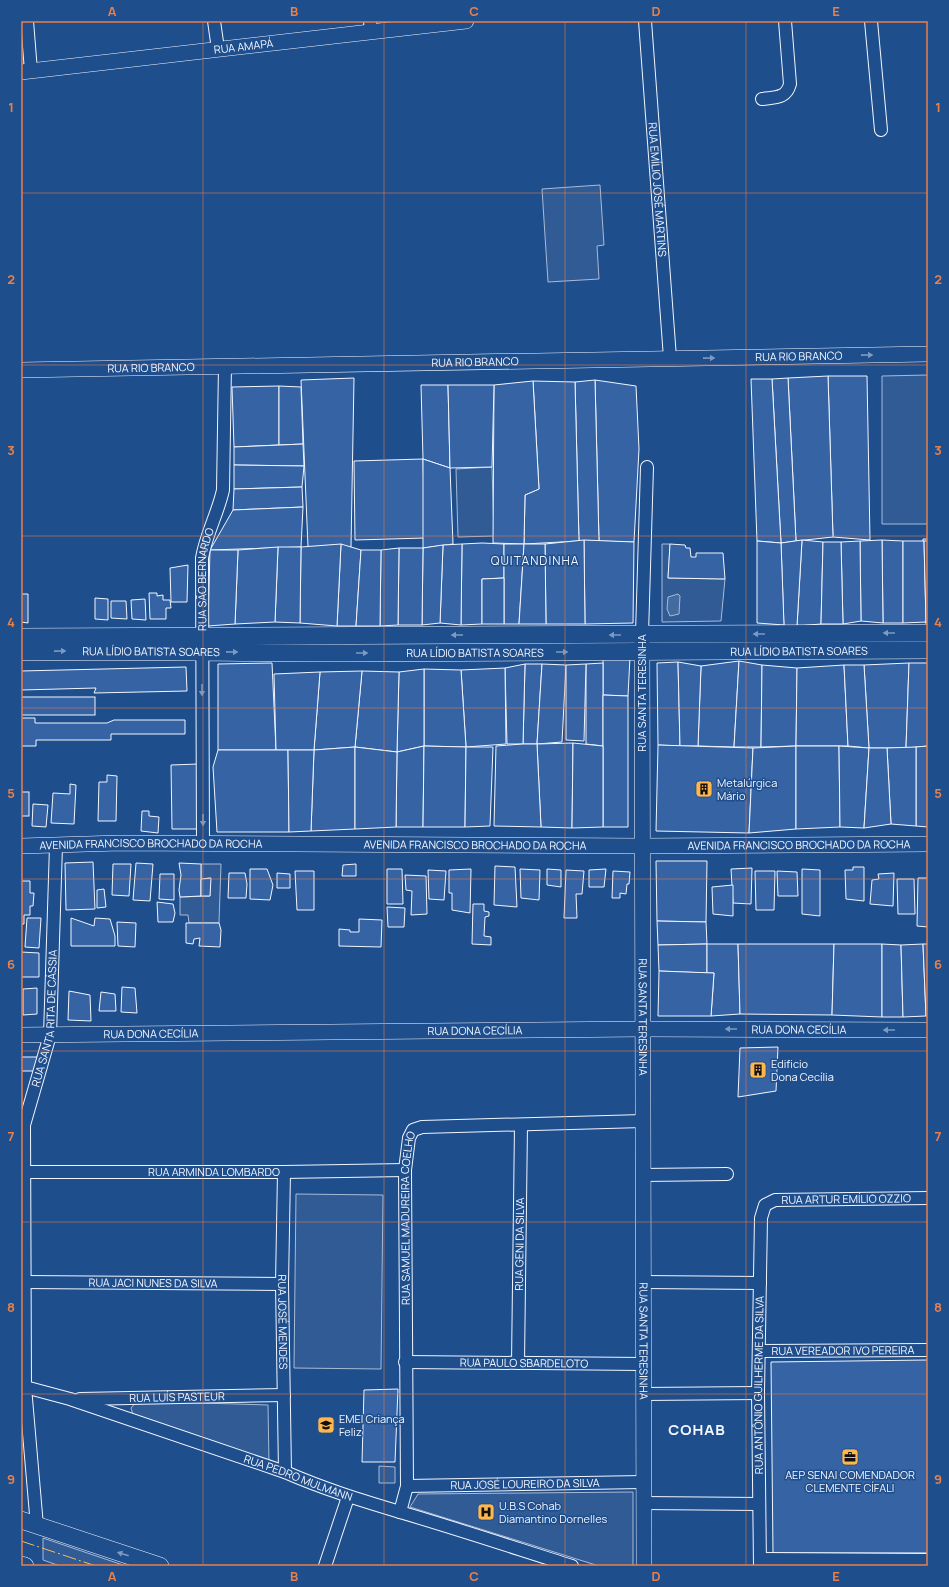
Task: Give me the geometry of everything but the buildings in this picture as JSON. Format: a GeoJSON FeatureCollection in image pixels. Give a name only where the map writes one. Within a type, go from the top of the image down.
{"type":"FeatureCollection","features":[{"type":"Feature","properties":{"kind":"main road"},"geometry":{"type":"LineString","coordinates":[[859,651],[860,633]]}},
{"type":"Feature","properties":{"kind":"main road","name":"RUA LÍDIO BATISTA SOARES"},"geometry":{"type":"LineString","coordinates":[[289,644],[476,635],[928,633]]}},
{"type":"Feature","properties":{"kind":"main road"},"geometry":{"type":"LineString","coordinates":[[800,651],[801,634]]}},
{"type":"Feature","properties":{"kind":"main road"},"geometry":{"type":"LineString","coordinates":[[476,635],[476,652]]}},
{"type":"Feature","properties":{"kind":"main road","name":"RUA LÍDIO BATISTA SOARES"},"geometry":{"type":"LineString","coordinates":[[21,637],[202,644],[289,644],[476,652],[928,650]]}},
{"type":"Feature","properties":{"kind":"main road","name":"RUA LÍDIO BATISTA SOARES"},"geometry":{"type":"LineString","coordinates":[[21,652],[202,644]]}},
{"type":"Feature","properties":{"kind":"main road"},"geometry":{"type":"LineString","coordinates":[[21,1520],[160,1566]]}},
{"type":"Feature","properties":{"kind":"main road"},"geometry":{"type":"LineString","coordinates":[[21,1565],[25,1566]]}},
{"type":"Feature","properties":{"kind":"street"},"geometry":{"type":"LineString","coordinates":[[26,72],[27,21]]}},
{"type":"Feature","properties":{"kind":"street"},"geometry":{"type":"LineString","coordinates":[[214,21],[218,49]]}},
{"type":"Feature","properties":{"kind":"street","name":"RUA AMAPÁ"},"geometry":{"type":"LineString","coordinates":[[26,72],[218,49],[370,26],[466,21]]}},
{"type":"Feature","properties":{"kind":"street","name":"RUA EMÍLIO JOSÉ MARTINS"},"geometry":{"type":"LineString","coordinates":[[645,21],[670,358]]}},
{"type":"Feature","properties":{"kind":"street"},"geometry":{"type":"LineString","coordinates":[[762,99],[782,96],[788,92],[790,84],[785,21]]}},
{"type":"Feature","properties":{"kind":"street"},"geometry":{"type":"LineString","coordinates":[[871,21],[881,130]]}},
{"type":"Feature","properties":{"kind":"street","name":"RUA RIO BRANCO"},"geometry":{"type":"LineString","coordinates":[[21,370],[928,354]]}},
{"type":"Feature","properties":{"kind":"street","name":"RUA SÃO BERNARDO"},"geometry":{"type":"LineString","coordinates":[[203,844],[202,558],[205,540],[220,503],[223,490],[225,366]]}},
{"type":"Feature","properties":{"kind":"street","name":"RUA SANTA TERESINHA"},"geometry":{"type":"LineString","coordinates":[[644,1566],[642,634],[647,467]]}},
{"type":"Feature","properties":{"kind":"street","name":"AVENIDA FRANCISCO BROCHADO DA ROCHA"},"geometry":{"type":"LineString","coordinates":[[21,846],[120,843],[643,846],[928,844]]}},
{"type":"Feature","properties":{"kind":"street","name":"RUA SANTA RITA DE CÁSSIA"},"geometry":{"type":"LineString","coordinates":[[37,1526],[25,1387],[23,1238],[24,1172],[22,1125],[50,1034],[56,846]]}},
{"type":"Feature","properties":{"kind":"street","name":"RUA DONA CECÍLIA"},"geometry":{"type":"LineString","coordinates":[[21,1035],[643,1029],[928,1030]]}},
{"type":"Feature","properties":{"kind":"street","name":"RUA SAMUEL MADUREIRA COELHO"},"geometry":{"type":"LineString","coordinates":[[400,1512],[407,1486],[405,1362],[405,1170],[409,1138],[413,1130],[422,1127],[643,1121]]}},
{"type":"Feature","properties":{"kind":"street","name":"RUA GENI DA SILVA"},"geometry":{"type":"LineString","coordinates":[[518,1362],[521,1125]]}},
{"type":"Feature","properties":{"kind":"street","name":"RUA ARMINDA LOMBARDO"},"geometry":{"type":"LineString","coordinates":[[24,1172],[284,1172],[405,1170]]}},
{"type":"Feature","properties":{"kind":"street","name":"RUA JOSÉ MENDES"},"geometry":{"type":"LineString","coordinates":[[284,1172],[282,1284],[285,1472]]}},
{"type":"Feature","properties":{"kind":"street"},"geometry":{"type":"LineString","coordinates":[[643,1175],[727,1174]]}},
{"type":"Feature","properties":{"kind":"street","name":"RUA ARTUR EMÍLIO OZZIO"},"geometry":{"type":"LineString","coordinates":[[765,1205],[775,1200],[928,1198]]}},
{"type":"Feature","properties":{"kind":"street","name":"RUA ANTÔNIO GUILHERME DA SILVA"},"geometry":{"type":"LineString","coordinates":[[760,1563],[758,1393],[760,1218],[765,1205]]}},
{"type":"Feature","properties":{"kind":"street","name":"RUA JACI NUNES DA SILVA"},"geometry":{"type":"LineString","coordinates":[[24,1282],[282,1284]]}},
{"type":"Feature","properties":{"kind":"street"},"geometry":{"type":"LineString","coordinates":[[643,1282],[760,1282]]}},
{"type":"Feature","properties":{"kind":"street","name":"RUA VEREADOR IVO PEREIRA"},"geometry":{"type":"LineString","coordinates":[[759,1351],[928,1350]]}},
{"type":"Feature","properties":{"kind":"street","name":"RUA PAULO SBARDELOTO"},"geometry":{"type":"LineString","coordinates":[[405,1362],[643,1364]]}},
{"type":"Feature","properties":{"kind":"street","name":"RUA PEDRO MULMANN"},"geometry":{"type":"LineString","coordinates":[[25,1387],[70,1399],[285,1472],[318,1487],[348,1497],[572,1566]]}},
{"type":"Feature","properties":{"kind":"street"},"geometry":{"type":"LineString","coordinates":[[643,1394],[758,1393]]}},
{"type":"Feature","properties":{"kind":"street","name":"RUA LUÍS PASTEUR"},"geometry":{"type":"LineString","coordinates":[[70,1399],[284,1395]]}},
{"type":"Feature","properties":{"kind":"street","name":"RUA JOSÉ LOUREIRO DA SILVA"},"geometry":{"type":"LineString","coordinates":[[407,1486],[643,1482]]}},
{"type":"Feature","properties":{"kind":"street"},"geometry":{"type":"LineString","coordinates":[[325,1566],[348,1497]]}},
{"type":"Feature","properties":{"kind":"street"},"geometry":{"type":"LineString","coordinates":[[643,1503],[759,1504]]}},
{"type":"Feature","properties":{"kind":"street"},"geometry":{"type":"LineString","coordinates":[[760,1563],[928,1560]]}},
{"type":"Feature","properties":{"kind":"shaded area"},"geometry":{"type":"Polygon","coordinates":[[[600,185],[604,245],[597,246],[599,279],[548,282],[542,189],[600,185]]]}},
{"type":"Feature","properties":{"kind":"shaded area"},"geometry":{"type":"Polygon","coordinates":[[[928,375],[928,524],[882,524],[882,376],[928,375]]]}},
{"type":"Feature","properties":{"kind":"shaded area"},"geometry":{"type":"Polygon","coordinates":[[[492,467],[494,536],[458,537],[456,469],[492,467]]]}},
{"type":"Feature","properties":{"kind":"shaded area"},"geometry":{"type":"Polygon","coordinates":[[[662,544],[670,544],[668,578],[725,579],[721,621],[662,622],[662,544]]]}},
{"type":"Feature","properties":{"kind":"shaded area"},"geometry":{"type":"Polygon","coordinates":[[[678,594],[680,596],[679,614],[670,616],[667,609],[668,597],[678,594]]]}},
{"type":"Feature","properties":{"kind":"shaded area"},"geometry":{"type":"Polygon","coordinates":[[[201,864],[221,864],[219,923],[189,923],[188,915],[180,915],[180,897],[210,896],[210,878],[201,879],[201,864]]]}},
{"type":"Feature","properties":{"kind":"shaded area"},"geometry":{"type":"Polygon","coordinates":[[[296,1194],[383,1195],[381,1369],[294,1368],[296,1194]]]}},
{"type":"Feature","properties":{"kind":"shaded area"},"geometry":{"type":"Polygon","coordinates":[[[137,1401],[268,1405],[269,1464],[134,1418],[131,1408],[137,1401]]]}},
{"type":"Feature","properties":{"kind":"shaded area"},"geometry":{"type":"Polygon","coordinates":[[[379,1466],[395,1467],[395,1483],[379,1483],[379,1466]]]}},
{"type":"Feature","properties":{"kind":"shaded area"},"geometry":{"type":"Polygon","coordinates":[[[633,1492],[633,1566],[599,1566],[410,1507],[418,1494],[633,1492]]]}},
{"type":"Feature","properties":{"kind":"shaded area"},"geometry":{"type":"Polygon","coordinates":[[[43,1538],[126,1566],[60,1566],[43,1560],[43,1538]]]}},
{"type":"Feature","properties":{"kind":"power"},"geometry":{"type":"LineString","coordinates":[[21,1541],[96,1566]]}},
{"type":"Feature","properties":{"kind":"place","name":"Metalúrgica Mário"},"geometry":{"type":"Point","coordinates":[704,789]}},
{"type":"Feature","properties":{"kind":"place","name":"Edificio Dona Cecília"},"geometry":{"type":"Point","coordinates":[758,1070]}},
{"type":"Feature","properties":{"kind":"place","name":"EMEI Criança Feliz"},"geometry":{"type":"Point","coordinates":[326,1425]}},
{"type":"Feature","properties":{"kind":"place","name":"AEP SENAI COMENDADOR CLEMENTE CÍFALI"},"geometry":{"type":"Point","coordinates":[850,1457]}},
{"type":"Feature","properties":{"kind":"place","name":"U.B.S Cohab Diamantino Dornelles"},"geometry":{"type":"Point","coordinates":[486,1512]}},
{"type":"Feature","properties":{"kind":"district","name":"QUITANDINHA"},"geometry":{"type":"Point","coordinates":[535,561]}},
{"type":"Feature","properties":{"kind":"district","name":"COHAB"},"geometry":{"type":"Point","coordinates":[697,1430]}}]}
